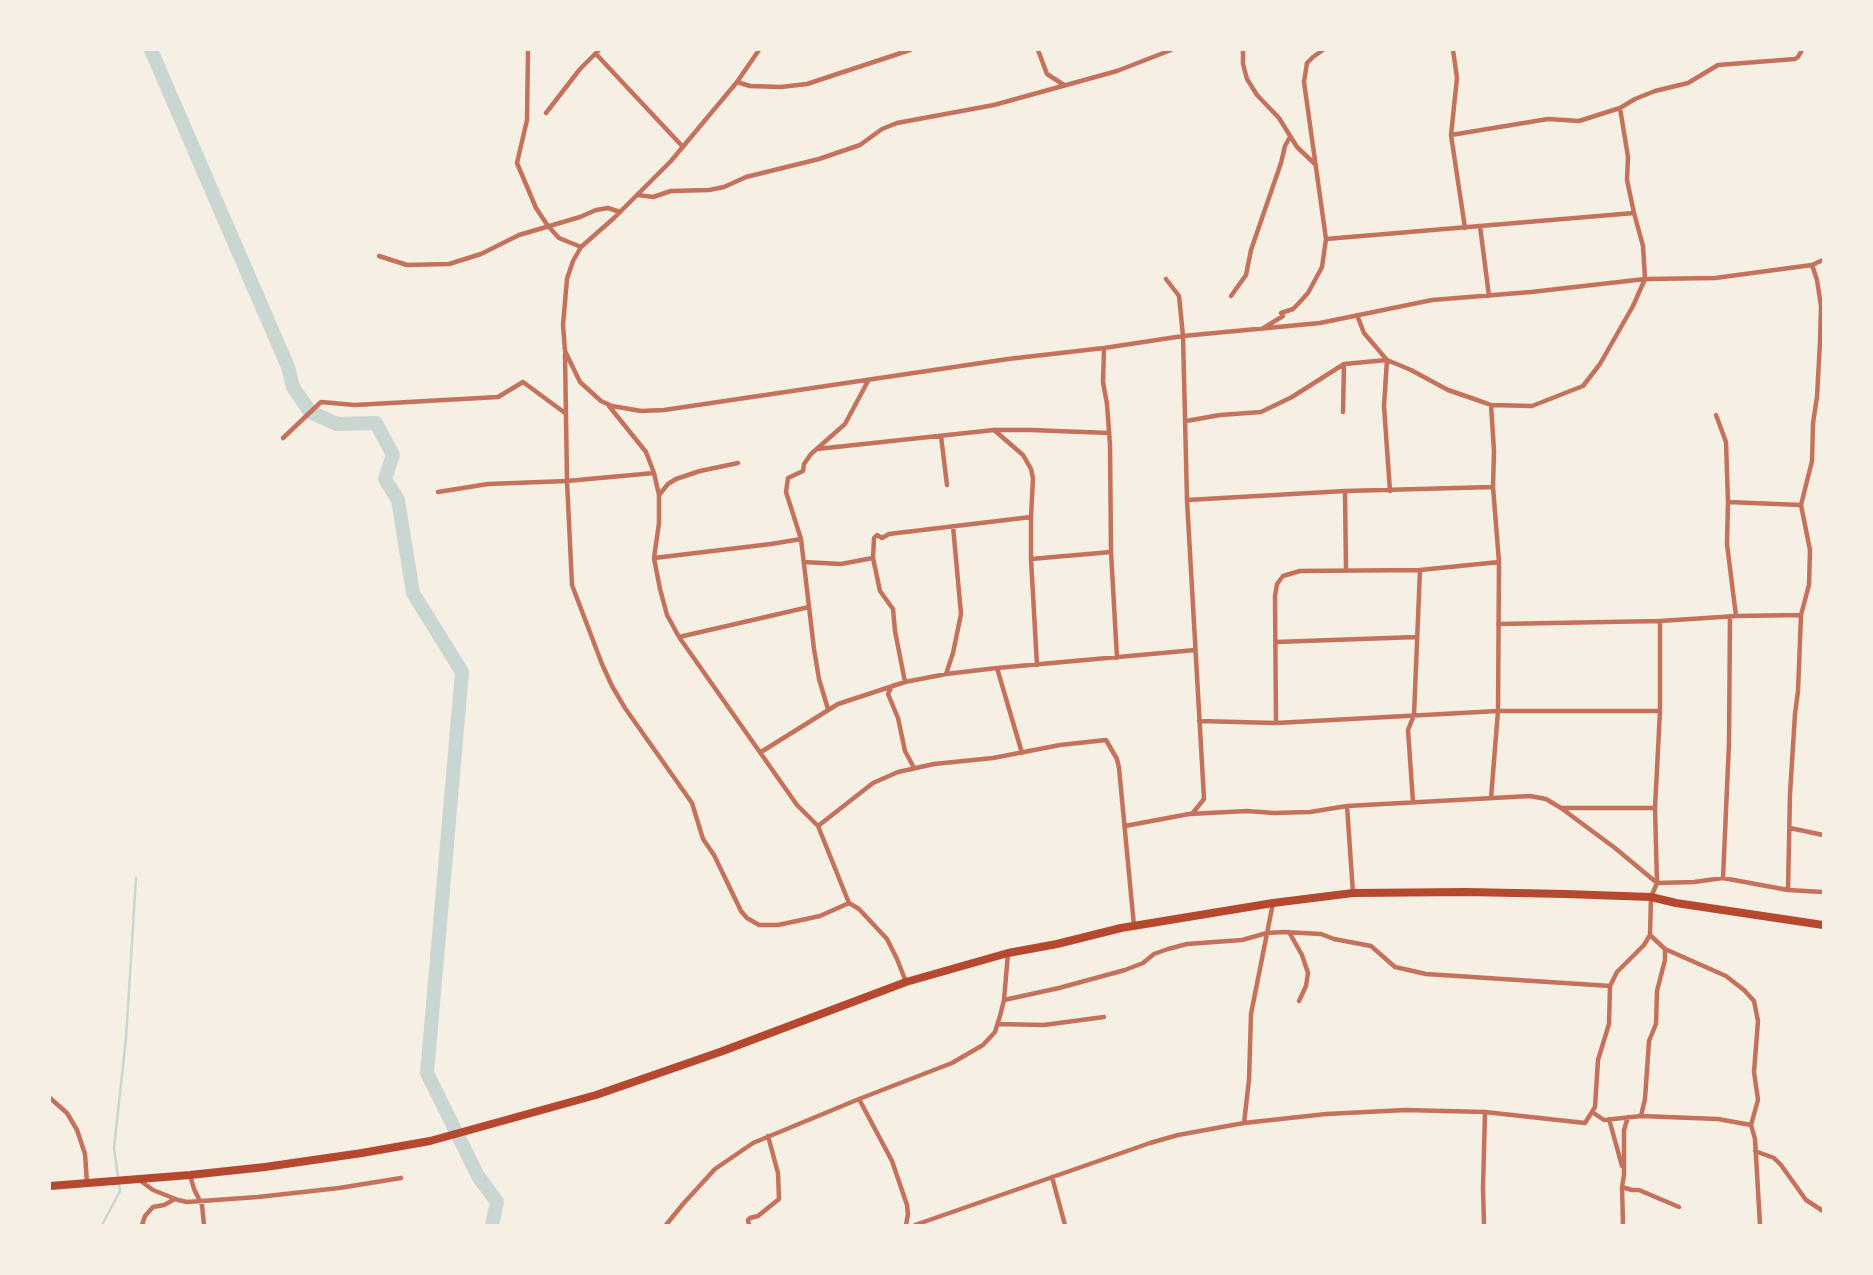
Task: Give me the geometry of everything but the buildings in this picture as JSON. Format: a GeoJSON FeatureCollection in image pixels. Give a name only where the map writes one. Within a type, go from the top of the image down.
{"type":"FeatureCollection","features":[{"type":"Feature","properties":{"kind":"highway"},"geometry":{"type":"LineString","coordinates":[[50,1186],[190,1175],[295,1163],[430,1141],[596,1095],[720,1052],[906,982],[1008,953],[1134,926],[1273,903],[1353,893],[1466,892],[1651,897],[1823,925]]}},
{"type":"Feature","properties":{"kind":"street"},"geometry":{"type":"LineString","coordinates":[[528,50],[527,120],[517,163],[536,208],[548,226],[559,238],[581,247]]}},
{"type":"Feature","properties":{"kind":"street"},"geometry":{"type":"LineString","coordinates":[[759,50],[737,82],[683,147],[620,212],[581,247],[573,261],[567,280],[563,325],[572,585],[602,664],[625,708],[692,803],[701,834],[724,874],[741,911],[753,923],[759,925],[778,925],[820,916],[849,903]]}},
{"type":"Feature","properties":{"kind":"street"},"geometry":{"type":"LineString","coordinates":[[737,82],[750,86],[781,87],[807,84],[910,50]]}},
{"type":"Feature","properties":{"kind":"street"},"geometry":{"type":"LineString","coordinates":[[1038,50],[1047,74],[1064,85]]}},
{"type":"Feature","properties":{"kind":"street"},"geometry":{"type":"LineString","coordinates":[[638,194],[653,197],[670,191],[709,190],[724,187],[746,177],[819,159],[860,145],[882,129],[897,123],[994,105],[1117,71],[1171,50]]}},
{"type":"Feature","properties":{"kind":"street"},"geometry":{"type":"LineString","coordinates":[[1243,50],[1243,64],[1248,79],[1257,95],[1279,118],[1297,147],[1316,165]]}},
{"type":"Feature","properties":{"kind":"street"},"geometry":{"type":"LineString","coordinates":[[1261,330],[1283,316],[1281,313],[1293,309],[1308,293],[1322,267],[1326,239],[1304,72],[1307,64],[1313,57],[1323,50]]}},
{"type":"Feature","properties":{"kind":"street"},"geometry":{"type":"LineString","coordinates":[[1453,50],[1457,78],[1451,135],[1466,228]]}},
{"type":"Feature","properties":{"kind":"street"},"geometry":{"type":"LineString","coordinates":[[1451,135],[1548,119],[1578,121],[1620,108],[1635,99],[1655,91],[1688,82],[1718,65],[1794,59],[1798,58],[1802,50]]}},
{"type":"Feature","properties":{"kind":"street"},"geometry":{"type":"LineString","coordinates":[[546,113],[580,69],[598,52],[683,147]]}},
{"type":"Feature","properties":{"kind":"street"},"geometry":{"type":"LineString","coordinates":[[1357,315],[1364,333],[1387,360],[1411,370],[1448,390],[1491,405],[1532,406],[1583,386],[1600,364],[1633,306],[1645,279],[1643,246],[1628,180],[1628,156],[1620,108]]}},
{"type":"Feature","properties":{"kind":"street"},"geometry":{"type":"LineString","coordinates":[[1231,296],[1246,275],[1251,250],[1290,137]]}},
{"type":"Feature","properties":{"kind":"street"},"geometry":{"type":"LineString","coordinates":[[379,256],[407,265],[449,264],[480,254],[519,235],[602,208],[620,212]]}},
{"type":"Feature","properties":{"kind":"street"},"geometry":{"type":"LineString","coordinates":[[1326,239],[1634,213]]}},
{"type":"Feature","properties":{"kind":"street"},"geometry":{"type":"LineString","coordinates":[[1480,226],[1490,296]]}},
{"type":"Feature","properties":{"kind":"street"},"geometry":{"type":"LineString","coordinates":[[565,351],[580,382],[601,401],[632,410],[664,410],[1008,359],[1104,348],[1183,336],[1320,323],[1432,300],[1490,296],[1645,279],[1715,278],[1812,265],[1823,260]]}},
{"type":"Feature","properties":{"kind":"street"},"geometry":{"type":"LineString","coordinates":[[1788,890],[1794,714],[1798,691],[1801,615],[1809,585],[1810,550],[1801,505],[1812,461],[1813,423],[1817,397],[1820,342],[1821,306],[1817,280],[1812,265]]}},
{"type":"Feature","properties":{"kind":"street"},"geometry":{"type":"LineString","coordinates":[[1166,280],[1179,296],[1183,336],[1187,500],[1204,799],[1192,814]]}},
{"type":"Feature","properties":{"kind":"street"},"geometry":{"type":"LineString","coordinates":[[1104,348],[1103,382],[1109,433],[1111,552],[1117,658]]}},
{"type":"Feature","properties":{"kind":"street"},"geometry":{"type":"LineString","coordinates":[[1186,421],[1220,415],[1261,412],[1292,397],[1344,364],[1387,360]]}},
{"type":"Feature","properties":{"kind":"street"},"geometry":{"type":"LineString","coordinates":[[1387,360],[1384,406],[1390,491]]}},
{"type":"Feature","properties":{"kind":"street"},"geometry":{"type":"LineString","coordinates":[[1344,364],[1344,412]]}},
{"type":"Feature","properties":{"kind":"street"},"geometry":{"type":"LineString","coordinates":[[828,709],[819,679],[801,539],[786,492],[788,478],[803,470],[805,462],[815,449],[845,424],[868,381]]}},
{"type":"Feature","properties":{"kind":"street"},"geometry":{"type":"LineString","coordinates":[[283,438],[321,402],[355,405],[498,397],[522,382],[566,413]]}},
{"type":"Feature","properties":{"kind":"street"},"geometry":{"type":"LineString","coordinates":[[607,403],[646,452],[654,472],[659,495],[659,523],[654,558],[660,589],[668,615],[679,637],[798,805],[818,826],[849,903],[859,909],[887,939],[906,982]]}},
{"type":"Feature","properties":{"kind":"street"},"geometry":{"type":"LineString","coordinates":[[1491,405],[1494,451],[1493,487],[1499,562],[1498,711],[1491,798]]}},
{"type":"Feature","properties":{"kind":"street"},"geometry":{"type":"LineString","coordinates":[[1716,415],[1726,442],[1727,544],[1736,616]]}},
{"type":"Feature","properties":{"kind":"street"},"geometry":{"type":"LineString","coordinates":[[815,449],[994,430],[1109,433]]}},
{"type":"Feature","properties":{"kind":"street"},"geometry":{"type":"LineString","coordinates":[[994,430],[1018,450],[1030,465],[1033,478],[1031,517],[1037,665]]}},
{"type":"Feature","properties":{"kind":"street"},"geometry":{"type":"LineString","coordinates":[[941,436],[947,485]]}},
{"type":"Feature","properties":{"kind":"street"},"geometry":{"type":"LineString","coordinates":[[659,495],[668,484],[676,479],[738,463]]}},
{"type":"Feature","properties":{"kind":"street"},"geometry":{"type":"LineString","coordinates":[[438,492],[488,484],[567,481],[654,472]]}},
{"type":"Feature","properties":{"kind":"street"},"geometry":{"type":"LineString","coordinates":[[1187,500],[1345,491],[1493,487]]}},
{"type":"Feature","properties":{"kind":"street"},"geometry":{"type":"LineString","coordinates":[[1345,491],[1346,570]]}},
{"type":"Feature","properties":{"kind":"street"},"geometry":{"type":"LineString","coordinates":[[1728,502],[1801,505]]}},
{"type":"Feature","properties":{"kind":"street"},"geometry":{"type":"LineString","coordinates":[[904,682],[893,609],[880,591],[873,558],[874,538],[877,535],[882,538],[889,534],[1031,517]]}},
{"type":"Feature","properties":{"kind":"street"},"geometry":{"type":"LineString","coordinates":[[946,674],[953,653],[960,614],[953,526]]}},
{"type":"Feature","properties":{"kind":"street"},"geometry":{"type":"LineString","coordinates":[[654,558],[801,539]]}},
{"type":"Feature","properties":{"kind":"street"},"geometry":{"type":"LineString","coordinates":[[1032,559],[1111,552]]}},
{"type":"Feature","properties":{"kind":"street"},"geometry":{"type":"LineString","coordinates":[[804,562],[841,564],[873,558]]}},
{"type":"Feature","properties":{"kind":"street"},"geometry":{"type":"LineString","coordinates":[[1276,724],[1276,590],[1279,580],[1284,576],[1300,571],[1420,570],[1499,562]]}},
{"type":"Feature","properties":{"kind":"street"},"geometry":{"type":"LineString","coordinates":[[1414,802],[1408,730],[1414,715],[1420,570]]}},
{"type":"Feature","properties":{"kind":"street"},"geometry":{"type":"LineString","coordinates":[[679,637],[809,607]]}},
{"type":"Feature","properties":{"kind":"street"},"geometry":{"type":"LineString","coordinates":[[1498,624],[1660,621],[1736,616],[1801,615]]}},
{"type":"Feature","properties":{"kind":"street"},"geometry":{"type":"LineString","coordinates":[[1723,878],[1729,743],[1730,617]]}},
{"type":"Feature","properties":{"kind":"street"},"geometry":{"type":"LineString","coordinates":[[915,1225],[1164,1139],[1244,1123],[1286,1117],[1369,1110],[1445,1110],[1485,1112],[1585,1123],[1595,1107],[1598,1060],[1609,1024],[1610,986],[1617,972],[1644,945],[1650,934],[1651,897],[1657,883],[1655,808],[1660,711],[1660,621]]}},
{"type":"Feature","properties":{"kind":"street"},"geometry":{"type":"LineString","coordinates":[[1276,642],[1417,637]]}},
{"type":"Feature","properties":{"kind":"street"},"geometry":{"type":"LineString","coordinates":[[761,752],[828,709],[904,682],[946,674],[997,668],[1196,650]]}},
{"type":"Feature","properties":{"kind":"street"},"geometry":{"type":"LineString","coordinates":[[997,668],[1022,753]]}},
{"type":"Feature","properties":{"kind":"street"},"geometry":{"type":"LineString","coordinates":[[892,686],[888,694],[898,718],[905,751],[914,768]]}},
{"type":"Feature","properties":{"kind":"street"},"geometry":{"type":"LineString","coordinates":[[1199,721],[1276,724],[1498,711],[1660,711]]}},
{"type":"Feature","properties":{"kind":"street"},"geometry":{"type":"LineString","coordinates":[[818,826],[873,783],[886,776],[914,768],[1022,753],[1060,745],[1106,740],[1117,759],[1119,768],[1134,926]]}},
{"type":"Feature","properties":{"kind":"street"},"geometry":{"type":"LineString","coordinates":[[1125,826],[1192,814],[1246,811],[1274,813],[1310,812],[1347,806],[1537,796],[1561,808],[1615,848],[1657,883],[1694,882],[1723,878],[1788,890],[1823,892]]}},
{"type":"Feature","properties":{"kind":"street"},"geometry":{"type":"LineString","coordinates":[[1347,806],[1353,893]]}},
{"type":"Feature","properties":{"kind":"street"},"geometry":{"type":"LineString","coordinates":[[1561,808],[1655,808]]}},
{"type":"Feature","properties":{"kind":"street"},"geometry":{"type":"LineString","coordinates":[[1790,828],[1823,835]]}},
{"type":"Feature","properties":{"kind":"street"},"geometry":{"type":"LineString","coordinates":[[1244,1123],[1249,1080],[1251,1014],[1273,903]]}},
{"type":"Feature","properties":{"kind":"street"},"geometry":{"type":"LineString","coordinates":[[1004,1000],[1059,988],[1124,970],[1143,963],[1154,954],[1187,944],[1242,940],[1267,934],[1289,932],[1321,934],[1334,939],[1371,946],[1395,967],[1426,974],[1610,986]]}},
{"type":"Feature","properties":{"kind":"street"},"geometry":{"type":"LineString","coordinates":[[1289,932],[1308,966],[1308,979],[1299,1001]]}},
{"type":"Feature","properties":{"kind":"street"},"geometry":{"type":"LineString","coordinates":[[1650,934],[1666,949],[1726,976],[1744,990],[1754,1001],[1758,1021],[1754,1072],[1758,1100],[1751,1125],[1755,1139],[1760,1225]]}},
{"type":"Feature","properties":{"kind":"street"},"geometry":{"type":"LineString","coordinates":[[1641,1116],[1645,1099],[1649,1041],[1656,1024],[1657,991],[1666,949]]}},
{"type":"Feature","properties":{"kind":"street"},"geometry":{"type":"LineString","coordinates":[[666,1225],[682,1204],[723,1162],[753,1143],[928,1073],[969,1054],[987,1041],[995,1032],[1004,1000],[1008,953]]}},
{"type":"Feature","properties":{"kind":"street"},"geometry":{"type":"LineString","coordinates":[[998,1024],[1044,1025],[1104,1017]]}},
{"type":"Feature","properties":{"kind":"street"},"geometry":{"type":"LineString","coordinates":[[50,1098],[68,1114],[77,1130],[84,1147],[87,1183]]}},
{"type":"Feature","properties":{"kind":"street"},"geometry":{"type":"LineString","coordinates":[[859,1099],[892,1161],[908,1214],[906,1225]]}},
{"type":"Feature","properties":{"kind":"street"},"geometry":{"type":"LineString","coordinates":[[1484,1225],[1485,1112]]}},
{"type":"Feature","properties":{"kind":"street"},"geometry":{"type":"LineString","coordinates":[[1592,1112],[1604,1120],[1641,1116],[1718,1119],[1751,1125]]}},
{"type":"Feature","properties":{"kind":"street"},"geometry":{"type":"LineString","coordinates":[[1623,1225],[1624,1130],[1628,1117]]}},
{"type":"Feature","properties":{"kind":"street"},"geometry":{"type":"LineString","coordinates":[[1609,1119],[1624,1175]]}},
{"type":"Feature","properties":{"kind":"street"},"geometry":{"type":"LineString","coordinates":[[749,1225],[750,1218],[758,1216],[779,1199],[778,1173],[768,1136]]}},
{"type":"Feature","properties":{"kind":"street"},"geometry":{"type":"LineString","coordinates":[[1755,1151],[1774,1158],[1806,1200],[1823,1211]]}},
{"type":"Feature","properties":{"kind":"street"},"geometry":{"type":"LineString","coordinates":[[190,1175],[202,1207],[204,1225]]}},
{"type":"Feature","properties":{"kind":"street"},"geometry":{"type":"LineString","coordinates":[[1052,1177],[1065,1225]]}},
{"type":"Feature","properties":{"kind":"street"},"geometry":{"type":"LineString","coordinates":[[138,1179],[153,1190],[187,1202],[251,1198],[338,1188],[401,1178]]}},
{"type":"Feature","properties":{"kind":"street"},"geometry":{"type":"LineString","coordinates":[[1622,1187],[1639,1190],[1679,1207]]}},
{"type":"Feature","properties":{"kind":"street"},"geometry":{"type":"LineString","coordinates":[[142,1225],[145,1216],[153,1206],[164,1205],[175,1199]]}},
{"type":"Feature","properties":{"kind":"waterway"},"geometry":{"type":"LineString","coordinates":[[151,50],[288,367],[293,387],[310,412],[337,424],[376,423],[393,455],[385,479],[398,500],[413,593],[462,672],[427,1073],[478,1176],[497,1202],[492,1225]]}},
{"type":"Feature","properties":{"kind":"waterway"},"geometry":{"type":"LineString","coordinates":[[102,1225],[120,1191],[114,1148],[126,1038],[136,878]]}}]}
